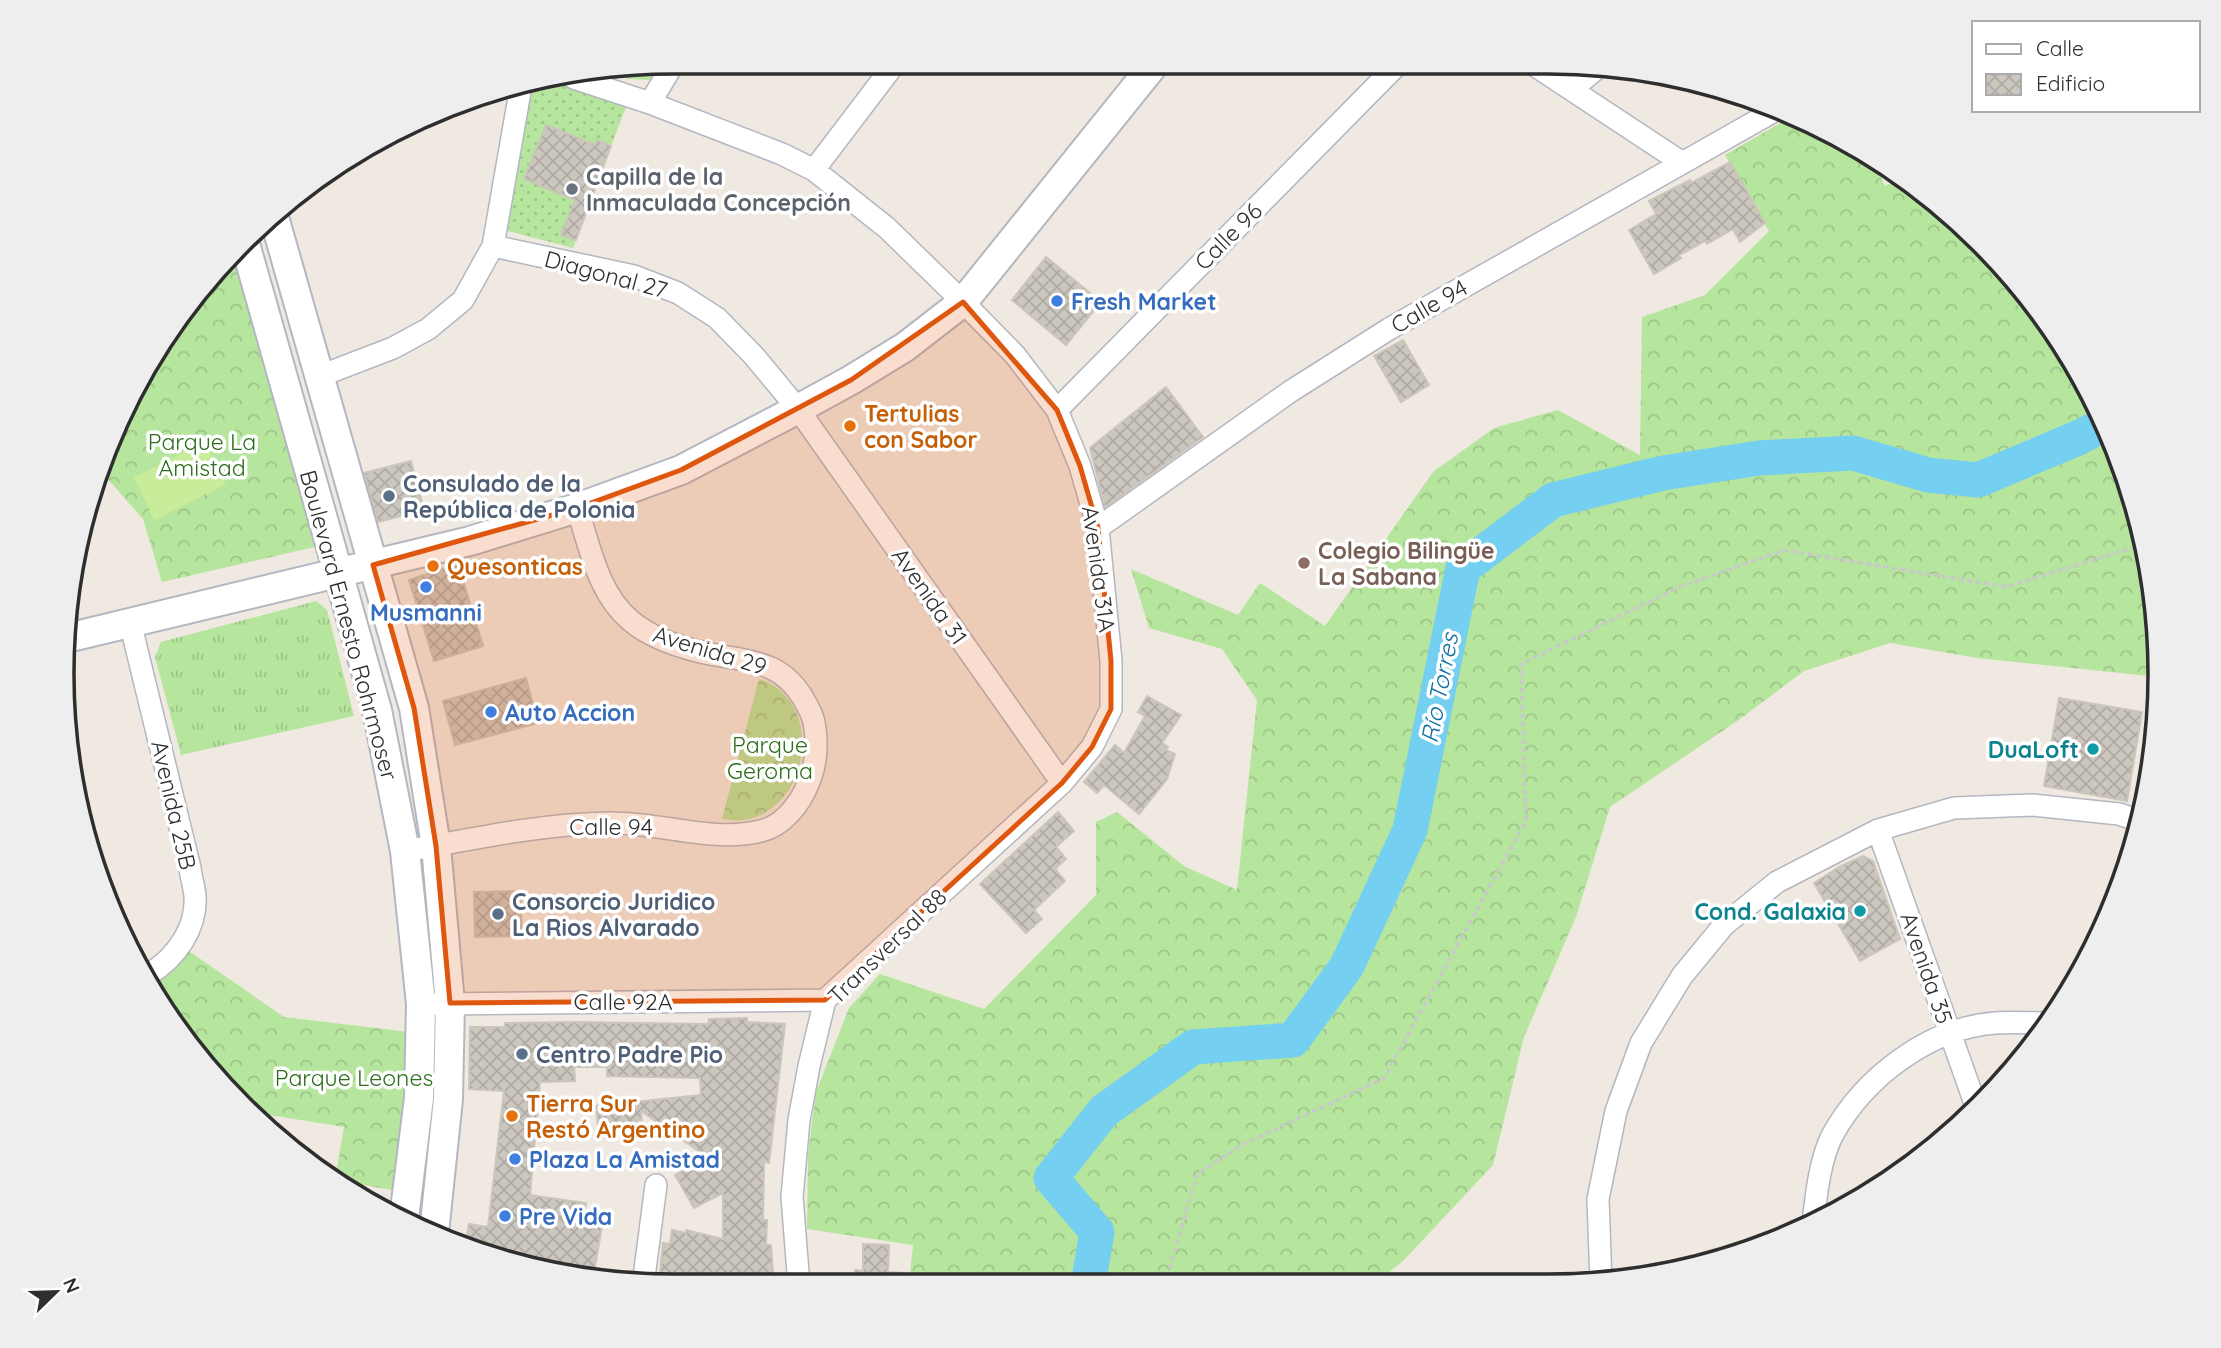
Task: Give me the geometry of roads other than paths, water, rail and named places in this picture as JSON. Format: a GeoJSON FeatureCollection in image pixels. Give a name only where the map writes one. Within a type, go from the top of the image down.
{"type":"FeatureCollection","features":[{"type":"Feature","properties":{"kind":"main road"},"geometry":{"type":"LineString","coordinates":[[75,636],[470,541],[577,508],[681,470],[798,410],[905,347],[964,302],[1146,74]]}},
{"type":"Feature","properties":{"kind":"main road","name":"Boulevard Ernesto Rohrmoser"},"geometry":{"type":"LineString","coordinates":[[276,225],[414,708],[436,846],[450,1003],[448,1099],[435,1225]]}},
{"type":"Feature","properties":{"kind":"main road","name":"Boulevard Ernesto Rohrmoser"},"geometry":{"type":"LineString","coordinates":[[247,251],[377,710],[405,851],[421,1004],[419,1098],[405,1211]]}},
{"type":"Feature","properties":{"kind":"street"},"geometry":{"type":"LineString","coordinates":[[650,103],[667,74]]}},
{"type":"Feature","properties":{"kind":"street"},"geometry":{"type":"LineString","coordinates":[[814,170],[887,74]]}},
{"type":"Feature","properties":{"kind":"street","name":"Calle 96"},"geometry":{"type":"LineString","coordinates":[[1057,410],[1388,74]]}},
{"type":"Feature","properties":{"kind":"street"},"geometry":{"type":"LineString","coordinates":[[1549,74],[1681,162]]}},
{"type":"Feature","properties":{"kind":"street"},"geometry":{"type":"LineString","coordinates":[[1572,89],[1589,75]]}},
{"type":"Feature","properties":{"kind":"street","name":"Avenida 31A"},"geometry":{"type":"LineString","coordinates":[[583,81],[650,103],[782,154],[814,170],[887,228],[1015,355],[1057,410],[1080,466],[1098,528],[1109,637],[1111,709],[1092,747]]}},
{"type":"Feature","properties":{"kind":"street"},"geometry":{"type":"LineString","coordinates":[[320,376],[393,348],[428,329],[463,300],[493,246],[520,94]]}},
{"type":"Feature","properties":{"kind":"street","name":"Calle 94"},"geometry":{"type":"LineString","coordinates":[[1098,528],[1279,398],[1378,335],[1767,115]]}},
{"type":"Feature","properties":{"kind":"street","name":"Diagonal 27"},"geometry":{"type":"LineString","coordinates":[[493,246],[634,276],[678,293],[717,318],[754,356],[798,410]]}},
{"type":"Feature","properties":{"kind":"street","name":"Avenida 31"},"geometry":{"type":"LineString","coordinates":[[798,410],[1062,783]]}},
{"type":"Feature","properties":{"kind":"street","name":"Avenida 29"},"geometry":{"type":"LineString","coordinates":[[577,508],[602,584],[629,620],[654,638],[697,651],[774,668],[795,685],[812,712],[818,742],[812,774],[803,796]]}},
{"type":"Feature","properties":{"kind":"street","name":"Avenida 25B"},"geometry":{"type":"LineString","coordinates":[[130,622],[195,898],[191,928],[179,947],[153,972]]}},
{"type":"Feature","properties":{"kind":"street","name":"Transversal 88"},"geometry":{"type":"LineString","coordinates":[[798,1274],[792,1197],[798,1132],[809,1066],[825,1000],[1062,783],[1092,747]]}},
{"type":"Feature","properties":{"kind":"street","name":"Calle 94"},"geometry":{"type":"LineString","coordinates":[[405,851],[519,829],[609,823],[644,824],[740,835],[765,830],[787,816],[803,796]]}},
{"type":"Feature","properties":{"kind":"street"},"geometry":{"type":"LineString","coordinates":[[1601,1272],[1598,1199],[1616,1111],[1641,1044],[1682,976],[1724,925],[1777,882],[1878,830],[1954,808],[2032,805],[2119,814],[2130,818]]}},
{"type":"Feature","properties":{"kind":"street","name":"Avenida 35"},"geometry":{"type":"LineString","coordinates":[[1878,830],[1973,1098]]}},
{"type":"Feature","properties":{"kind":"street","name":"Calle 92A"},"geometry":{"type":"LineString","coordinates":[[421,1004],[825,1000]]}},
{"type":"Feature","properties":{"kind":"street"},"geometry":{"type":"LineString","coordinates":[[1814,1212],[1817,1187],[1832,1136],[1858,1097],[1898,1060],[1950,1033],[1994,1023],[2035,1023]]}},
{"type":"Feature","properties":{"kind":"street"},"geometry":{"type":"LineString","coordinates":[[645,1273],[656,1185]]}},
{"type":"Feature","properties":{"kind":"waterway","name":"Río Torres"},"geometry":{"type":"LineString","coordinates":[[1090,1274],[1097,1232],[1051,1178],[1104,1111],[1193,1047],[1293,1040],[1347,966],[1410,830],[1463,568],[1553,500],[1663,473],[1759,458],[1853,453],[1928,475],[1978,480],[2095,429]]}},
{"type":"Feature","properties":{"kind":"place","name":"Capilla de la Inmaculada Concepción"},"geometry":{"type":"Point","coordinates":[572,189]}},
{"type":"Feature","properties":{"kind":"place","name":"Fresh Market"},"geometry":{"type":"Point","coordinates":[1057,301]}},
{"type":"Feature","properties":{"kind":"place","name":"Tertulias con Sabor"},"geometry":{"type":"Point","coordinates":[850,426]}},
{"type":"Feature","properties":{"kind":"place","name":"Consulado de la República de Polonia"},"geometry":{"type":"Point","coordinates":[389,496]}},
{"type":"Feature","properties":{"kind":"place","name":"Colegio Bilingüe La Sabana"},"geometry":{"type":"Point","coordinates":[1304,563]}},
{"type":"Feature","properties":{"kind":"place","name":"Quesonticas"},"geometry":{"type":"Point","coordinates":[433,566]}},
{"type":"Feature","properties":{"kind":"place","name":"Musmanni"},"geometry":{"type":"Point","coordinates":[426,587]}},
{"type":"Feature","properties":{"kind":"place","name":"Auto Accion"},"geometry":{"type":"Point","coordinates":[491,712]}},
{"type":"Feature","properties":{"kind":"place","name":"DuaLoft"},"geometry":{"type":"Point","coordinates":[2093,749]}},
{"type":"Feature","properties":{"kind":"place","name":"Cond. Galaxia"},"geometry":{"type":"Point","coordinates":[1860,911]}},
{"type":"Feature","properties":{"kind":"place","name":"Consorcio Juridico La Rios Alvarado"},"geometry":{"type":"Point","coordinates":[498,914]}},
{"type":"Feature","properties":{"kind":"place","name":"Centro Padre Pio"},"geometry":{"type":"Point","coordinates":[522,1054]}},
{"type":"Feature","properties":{"kind":"place","name":"Tierra Sur Restó Argentino"},"geometry":{"type":"Point","coordinates":[512,1116]}},
{"type":"Feature","properties":{"kind":"place","name":"Plaza La Amistad"},"geometry":{"type":"Point","coordinates":[515,1159]}},
{"type":"Feature","properties":{"kind":"place","name":"Pre Vida"},"geometry":{"type":"Point","coordinates":[505,1216]}},
{"type":"Feature","properties":{"kind":"park label","name":"Parque La Amistad"},"geometry":{"type":"Point","coordinates":[202,454]}},
{"type":"Feature","properties":{"kind":"park label","name":"Parque Geroma"},"geometry":{"type":"Point","coordinates":[770,757]}},
{"type":"Feature","properties":{"kind":"park label","name":"Parque Leones"},"geometry":{"type":"Point","coordinates":[354,1077]}}]}
